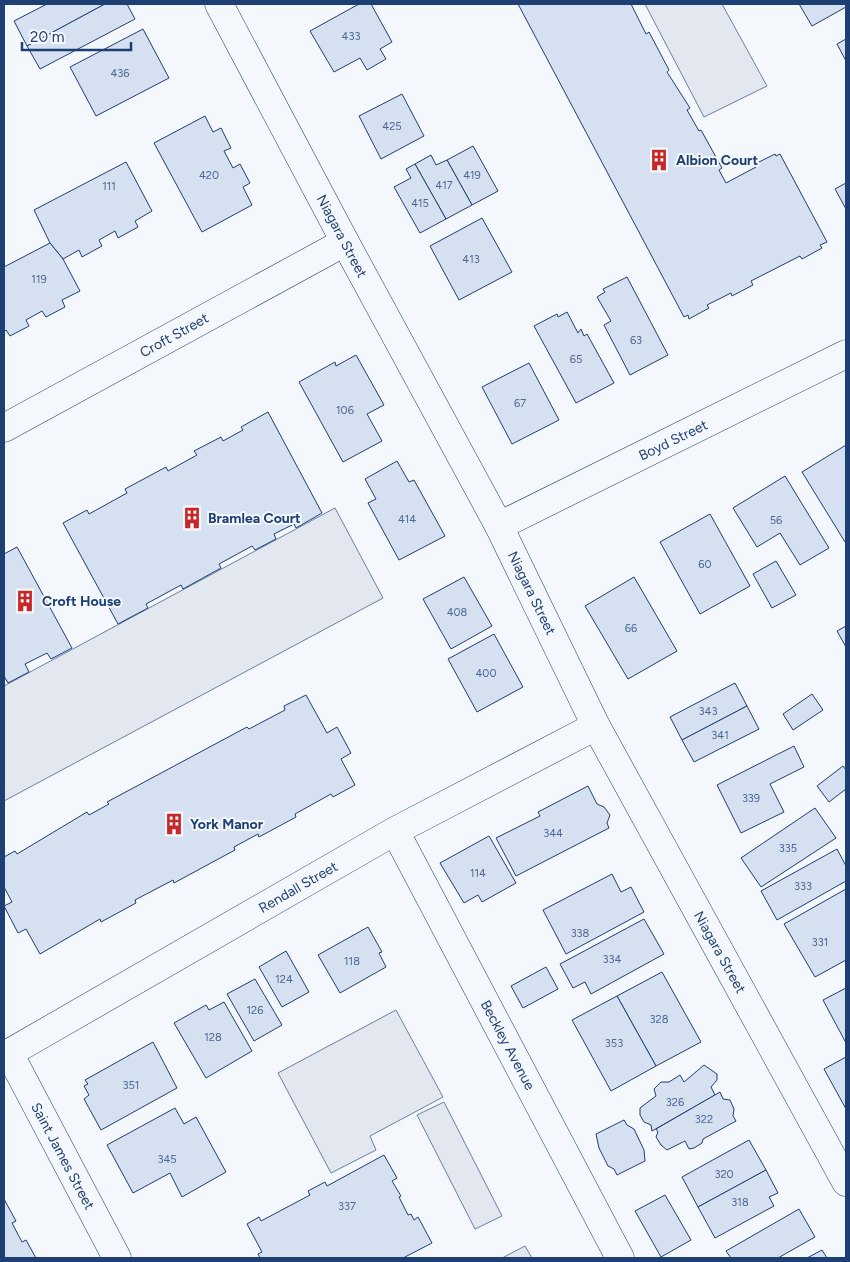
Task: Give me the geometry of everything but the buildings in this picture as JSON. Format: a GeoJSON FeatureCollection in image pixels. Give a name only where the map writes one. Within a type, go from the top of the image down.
{"type":"FeatureCollection","features":[{"type":"Feature","properties":{"kind":"street","name":"Niagara Street"},"geometry":{"type":"LineString","coordinates":[[219,4],[499,526],[596,726],[846,1182]]}},
{"type":"Feature","properties":{"kind":"street","name":"Croft Street"},"geometry":{"type":"LineString","coordinates":[[4,428],[345,242]]}},
{"type":"Feature","properties":{"kind":"street","name":"Boyd Street"},"geometry":{"type":"LineString","coordinates":[[499,526],[846,354]]}},
{"type":"Feature","properties":{"kind":"street","name":"Rendall Street"},"geometry":{"type":"LineString","coordinates":[[7,1054],[396,831],[596,726]]}},
{"type":"Feature","properties":{"kind":"street","name":"Beckley Avenue"},"geometry":{"type":"LineString","coordinates":[[396,831],[620,1258]]}},
{"type":"Feature","properties":{"kind":"street","name":"Saint James Street"},"geometry":{"type":"LineString","coordinates":[[7,1054],[117,1258]]}},
{"type":"Feature","properties":{"kind":"shaded area"},"geometry":{"type":"Polygon","coordinates":[[[645,4],[722,4],[767,86],[704,117],[645,4]]]}},
{"type":"Feature","properties":{"kind":"shaded area"},"geometry":{"type":"Polygon","coordinates":[[[335,508],[383,598],[4,801],[4,686],[335,508]]]}},
{"type":"Feature","properties":{"kind":"shaded area"},"geometry":{"type":"Polygon","coordinates":[[[396,1010],[443,1097],[370,1136],[376,1150],[331,1173],[278,1073],[396,1010]]]}},
{"type":"Feature","properties":{"kind":"shaded area"},"geometry":{"type":"Polygon","coordinates":[[[444,1102],[502,1216],[475,1229],[417,1115],[444,1102]]]}},
{"type":"Feature","properties":{"kind":"shaded area"},"geometry":{"type":"Polygon","coordinates":[[[525,1246],[532,1258],[502,1258],[525,1246]]]}},
{"type":"Feature","properties":{"kind":"place","name":"Albion Court"},"geometry":{"type":"Point","coordinates":[659,160]}},
{"type":"Feature","properties":{"kind":"place","name":"Bramlea Court"},"geometry":{"type":"Point","coordinates":[192,518]}},
{"type":"Feature","properties":{"kind":"place","name":"Croft House"},"geometry":{"type":"Point","coordinates":[25,601]}},
{"type":"Feature","properties":{"kind":"place","name":"York Manor"},"geometry":{"type":"Point","coordinates":[174,824]}}]}
